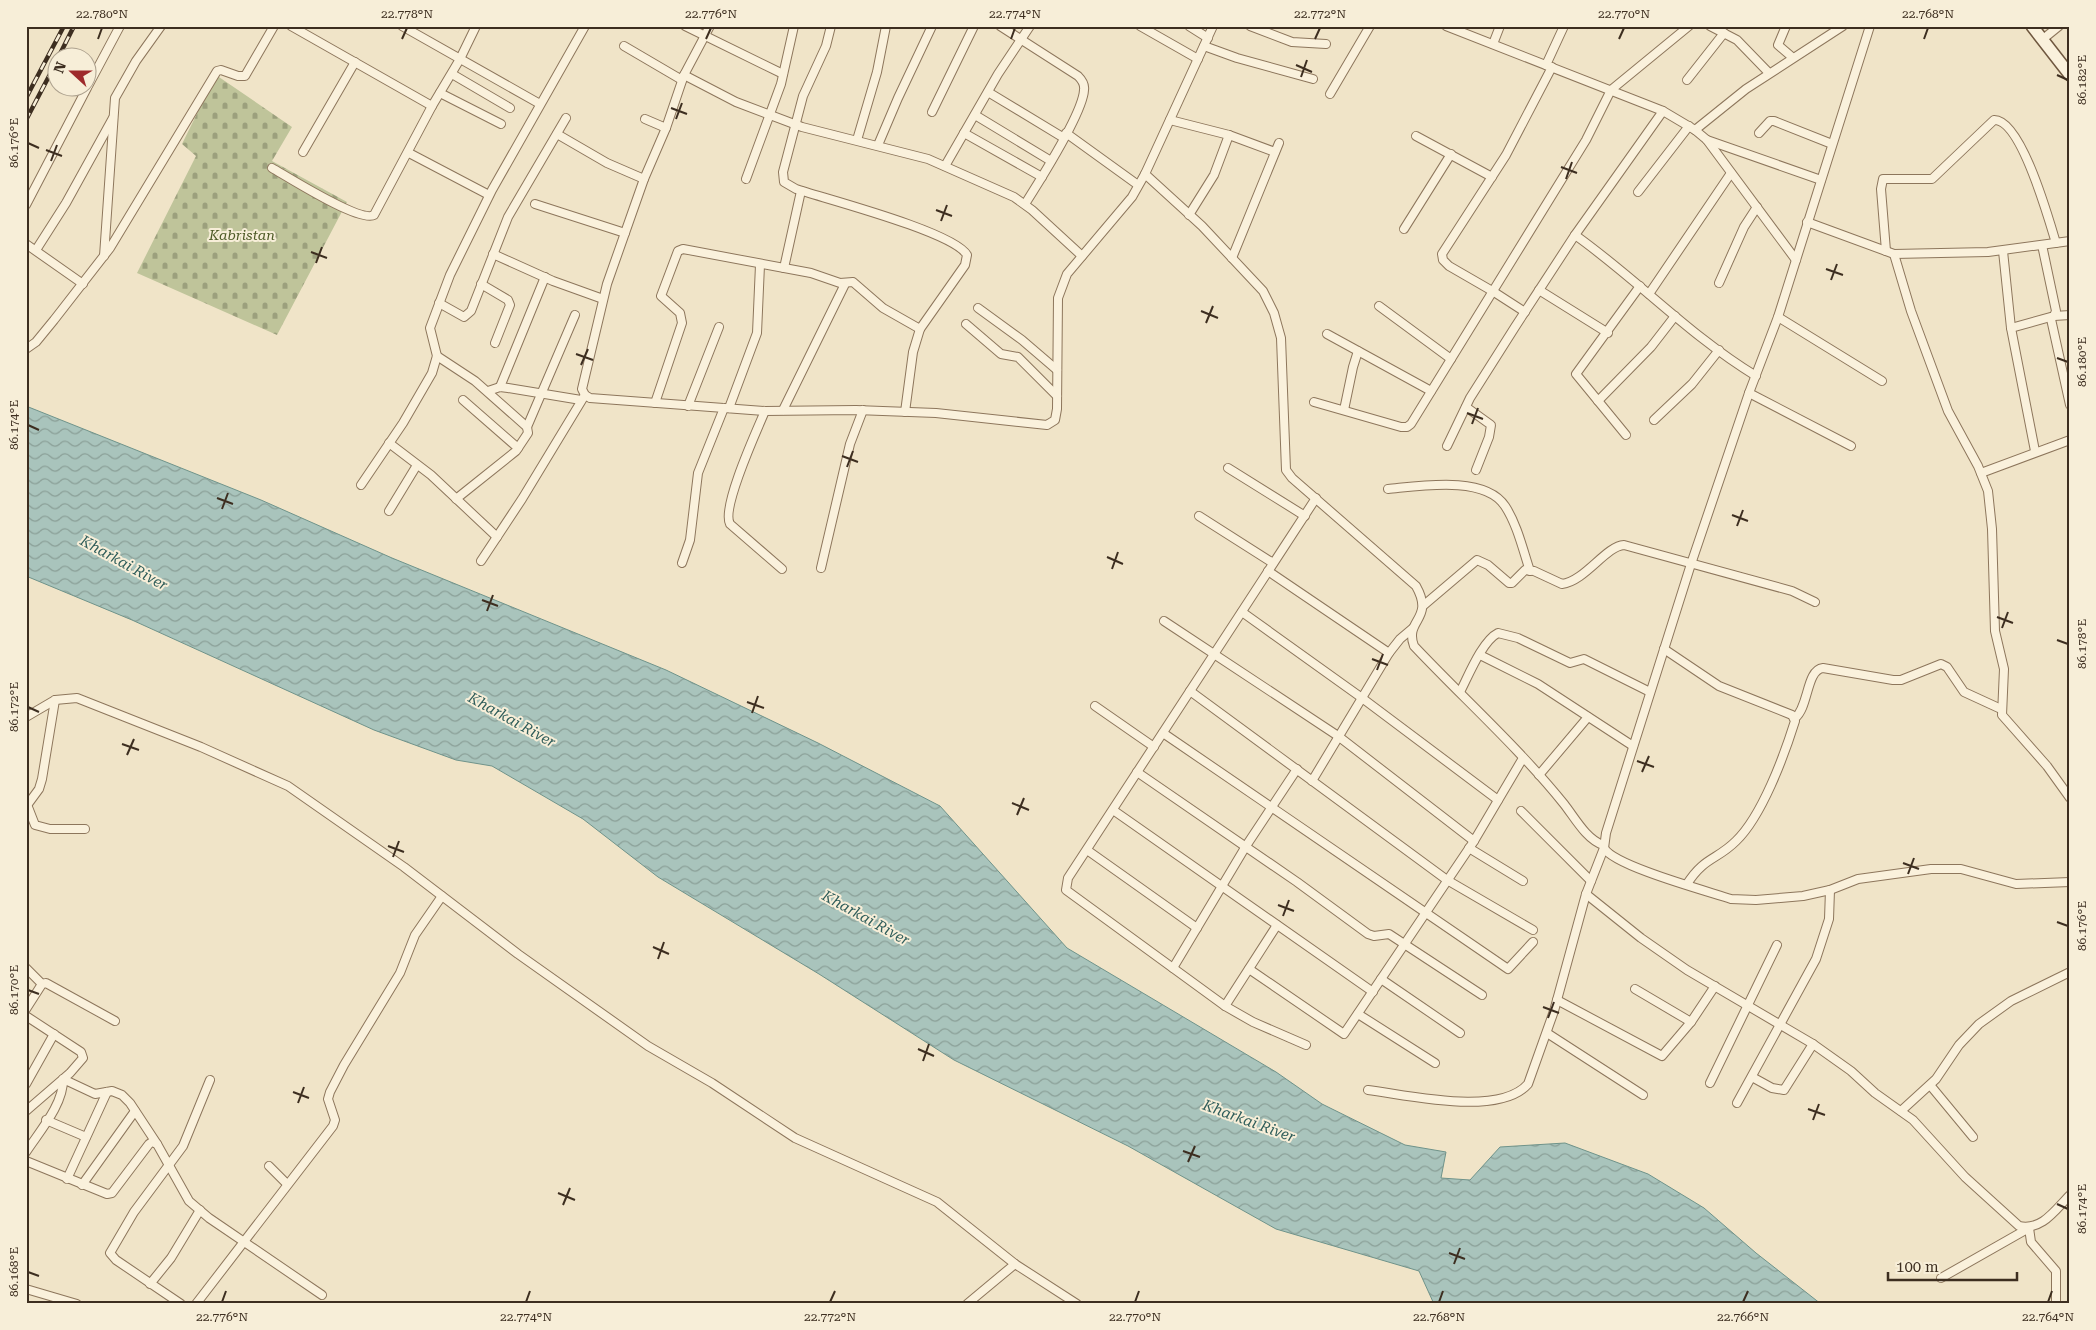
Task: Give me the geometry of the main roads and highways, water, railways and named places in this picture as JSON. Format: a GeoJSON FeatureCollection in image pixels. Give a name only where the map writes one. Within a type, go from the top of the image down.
{"type":"FeatureCollection","features":[{"type":"Feature","properties":{"kind":"water","name":"Kharkai River"},"geometry":{"type":"Polygon","coordinates":[[[26,406],[261,500],[392,558],[666,670],[818,743],[940,806],[1067,948],[1276,1072],[1322,1104],[1405,1145],[1446,1152],[1441,1178],[1470,1180],[1500,1147],[1565,1143],[1648,1174],[1704,1208],[1756,1253],[1821,1304],[1434,1304],[1419,1271],[1276,1229],[1128,1146],[954,1060],[819,974],[658,877],[583,819],[492,766],[456,760],[374,730],[132,620],[26,576],[26,406]]]}},
{"type":"Feature","properties":{"kind":"railway"},"geometry":{"type":"LineString","coordinates":[[26,98],[64,26]]}},
{"type":"Feature","properties":{"kind":"railway"},"geometry":{"type":"LineString","coordinates":[[63,48],[74,26]]}},
{"type":"Feature","properties":{"kind":"railway"},"geometry":{"type":"LineString","coordinates":[[26,120],[48,78]]}},
{"type":"Feature","properties":{"kind":"park label","name":"Kabristan"},"geometry":{"type":"Point","coordinates":[242,235]}}]}
